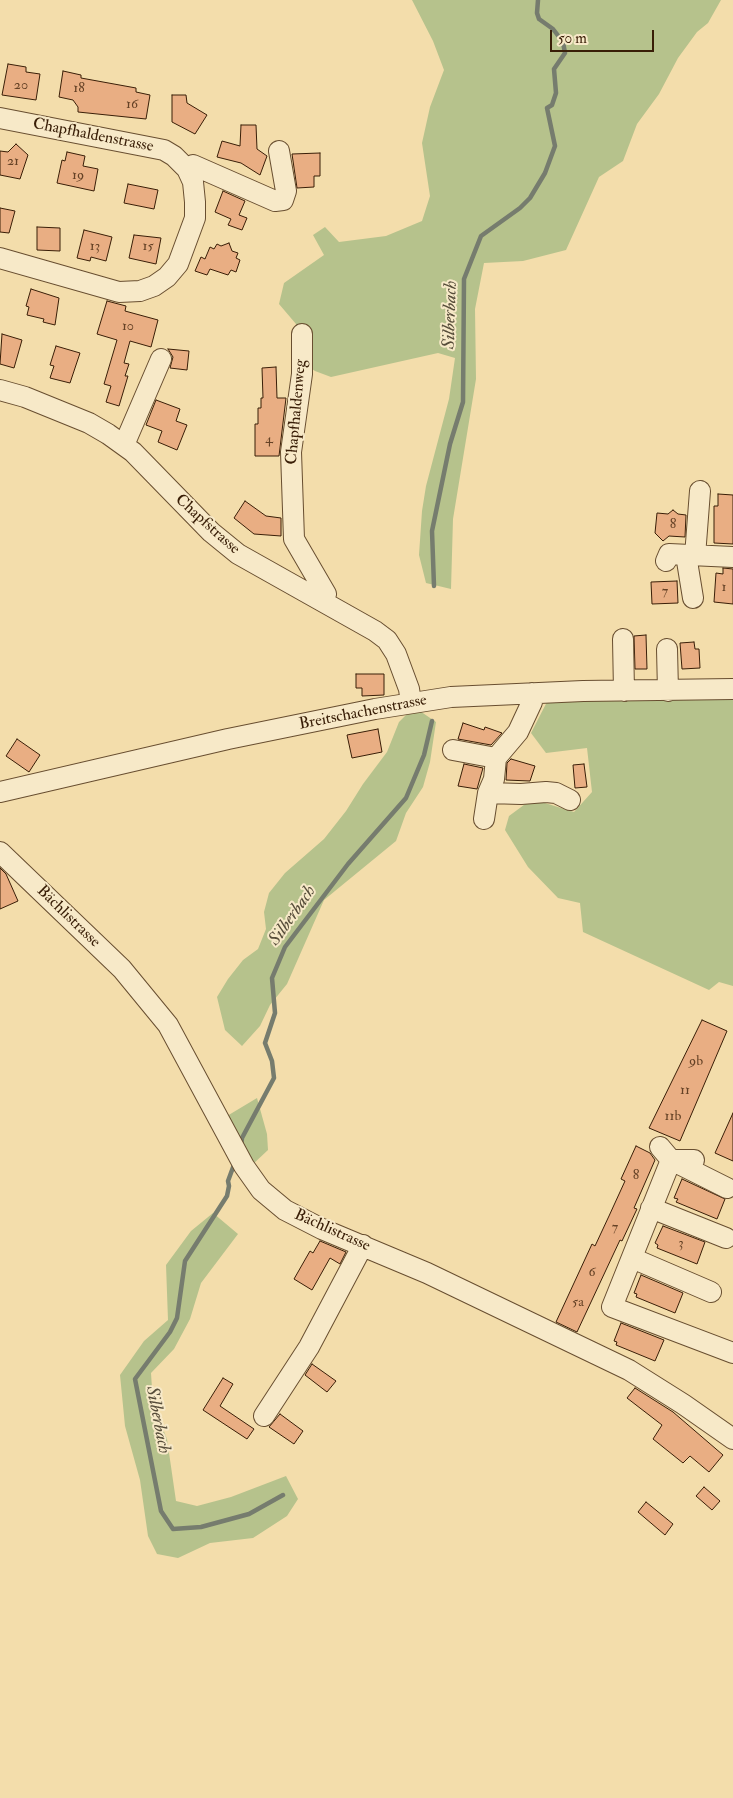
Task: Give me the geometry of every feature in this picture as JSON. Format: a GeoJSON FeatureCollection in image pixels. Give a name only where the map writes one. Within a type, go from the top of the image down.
{"type":"FeatureCollection","features":[{"type":"Feature","properties":{"kind":"street","name":"Chapfhaldenstrasse"},"geometry":{"type":"LineString","coordinates":[[0,118],[152,146],[174,156],[187,169]]}},
{"type":"Feature","properties":{"kind":"street"},"geometry":{"type":"LineString","coordinates":[[0,258],[120,292],[140,291],[154,286],[167,277],[178,264],[195,218],[195,191],[187,169],[193,165],[275,201],[283,200],[286,191],[279,151]]}},
{"type":"Feature","properties":{"kind":"street","name":"Chapfhaldenweg"},"geometry":{"type":"LineString","coordinates":[[302,334],[302,374],[291,452],[294,539],[326,594],[323,600]]}},
{"type":"Feature","properties":{"kind":"street"},"geometry":{"type":"LineString","coordinates":[[124,445],[161,360]]}},
{"type":"Feature","properties":{"kind":"street","name":"Chapfstrasse"},"geometry":{"type":"LineString","coordinates":[[0,390],[25,397],[89,423],[124,445],[211,532],[238,554],[361,621],[387,640],[403,669],[411,703]]}},
{"type":"Feature","properties":{"kind":"street"},"geometry":{"type":"LineString","coordinates":[[693,598],[679,556],[700,491]]}},
{"type":"Feature","properties":{"kind":"street"},"geometry":{"type":"LineString","coordinates":[[679,556],[733,557]]}},
{"type":"Feature","properties":{"kind":"street"},"geometry":{"type":"LineString","coordinates":[[624,639],[624,691]]}},
{"type":"Feature","properties":{"kind":"street"},"geometry":{"type":"LineString","coordinates":[[667,649],[668,691]]}},
{"type":"Feature","properties":{"kind":"street","name":"Breitschachenstrasse"},"geometry":{"type":"LineString","coordinates":[[0,792],[228,739],[411,703],[461,696],[733,689]]}},
{"type":"Feature","properties":{"kind":"street"},"geometry":{"type":"LineString","coordinates":[[484,819],[488,793],[494,779],[496,758],[518,732],[532,702],[532,693]]}},
{"type":"Feature","properties":{"kind":"street"},"geometry":{"type":"LineString","coordinates":[[452,750],[496,758]]}},
{"type":"Feature","properties":{"kind":"street"},"geometry":{"type":"LineString","coordinates":[[488,793],[521,794],[546,792],[556,793],[570,800]]}},
{"type":"Feature","properties":{"kind":"street","name":"Bächlistrasse"},"geometry":{"type":"LineString","coordinates":[[0,852],[103,950],[168,1025],[244,1166],[261,1190],[285,1210],[629,1370],[683,1404],[733,1439]]}},
{"type":"Feature","properties":{"kind":"street"},"geometry":{"type":"LineString","coordinates":[[665,1154],[694,1160]]}},
{"type":"Feature","properties":{"kind":"street"},"geometry":{"type":"LineString","coordinates":[[665,1154],[727,1188]]}},
{"type":"Feature","properties":{"kind":"street"},"geometry":{"type":"LineString","coordinates":[[665,1154],[651,1208],[612,1307],[733,1353]]}},
{"type":"Feature","properties":{"kind":"street"},"geometry":{"type":"LineString","coordinates":[[651,1208],[726,1238]]}},
{"type":"Feature","properties":{"kind":"street"},"geometry":{"type":"LineString","coordinates":[[264,1416],[309,1347],[363,1245]]}},
{"type":"Feature","properties":{"kind":"street"},"geometry":{"type":"LineString","coordinates":[[632,1258],[711,1292]]}},
{"type":"Feature","properties":{"kind":"green space"},"geometry":{"type":"Polygon","coordinates":[[[412,0],[721,0],[708,23],[697,32],[678,58],[659,94],[637,124],[623,161],[599,177],[566,250],[523,261],[484,263],[475,309],[476,379],[453,519],[451,589],[426,583],[419,555],[426,486],[449,399],[455,358],[438,353],[331,377],[315,371],[299,360],[296,324],[279,304],[284,283],[324,255],[313,235],[325,227],[339,242],[386,236],[422,221],[430,196],[422,143],[430,107],[444,70],[433,41],[412,0]]]}},
{"type":"Feature","properties":{"kind":"green space"},"geometry":{"type":"Polygon","coordinates":[[[733,697],[733,986],[719,982],[709,990],[583,932],[580,903],[558,898],[528,867],[505,830],[509,816],[532,799],[574,812],[592,792],[587,748],[546,753],[531,733],[549,698],[733,697]]]}},
{"type":"Feature","properties":{"kind":"green space"},"geometry":{"type":"Polygon","coordinates":[[[414,707],[436,722],[430,762],[423,787],[406,813],[396,841],[324,900],[287,984],[270,1005],[260,1026],[242,1046],[225,1030],[217,997],[243,960],[258,949],[266,929],[264,912],[269,893],[285,873],[324,839],[346,811],[387,752],[399,722],[414,707]]]}},
{"type":"Feature","properties":{"kind":"green space"},"geometry":{"type":"Polygon","coordinates":[[[257,1098],[267,1134],[268,1150],[252,1165],[227,1116],[257,1098]]]}},
{"type":"Feature","properties":{"kind":"green space"},"geometry":{"type":"Polygon","coordinates":[[[213,1213],[238,1234],[201,1283],[190,1319],[174,1349],[151,1373],[153,1404],[167,1439],[176,1501],[197,1506],[231,1497],[286,1476],[298,1499],[287,1516],[253,1538],[210,1543],[178,1558],[157,1554],[148,1536],[140,1480],[125,1426],[120,1375],[144,1341],[168,1320],[166,1265],[191,1231],[213,1213]]]}},
{"type":"Feature","properties":{"kind":"building"},"geometry":{"type":"Polygon","coordinates":[[[8,64],[26,67],[26,72],[40,74],[36,100],[2,95],[8,64]]]}},
{"type":"Feature","properties":{"kind":"building"},"geometry":{"type":"Polygon","coordinates":[[[63,71],[81,75],[81,78],[136,88],[136,92],[150,95],[146,119],[78,112],[78,107],[73,100],[59,97],[63,71]]]}},
{"type":"Feature","properties":{"kind":"building"},"geometry":{"type":"Polygon","coordinates":[[[172,95],[186,95],[187,103],[207,115],[195,134],[172,122],[172,95]]]}},
{"type":"Feature","properties":{"kind":"building"},"geometry":{"type":"Polygon","coordinates":[[[241,125],[256,125],[257,149],[267,156],[260,175],[241,163],[217,157],[222,141],[240,146],[241,125]]]}},
{"type":"Feature","properties":{"kind":"building"},"geometry":{"type":"Polygon","coordinates":[[[16,144],[28,155],[20,179],[0,175],[0,151],[8,152],[16,144]]]}},
{"type":"Feature","properties":{"kind":"building"},"geometry":{"type":"Polygon","coordinates":[[[67,152],[85,156],[83,166],[98,169],[94,191],[57,183],[62,160],[65,161],[67,152]]]}},
{"type":"Feature","properties":{"kind":"building"},"geometry":{"type":"Polygon","coordinates":[[[320,153],[320,176],[314,176],[314,187],[297,188],[292,154],[320,153]]]}},
{"type":"Feature","properties":{"kind":"building"},"geometry":{"type":"Polygon","coordinates":[[[128,184],[158,190],[154,209],[124,203],[128,184]]]}},
{"type":"Feature","properties":{"kind":"building"},"geometry":{"type":"Polygon","coordinates":[[[223,191],[245,201],[239,215],[247,218],[242,230],[228,225],[231,219],[215,212],[223,191]]]}},
{"type":"Feature","properties":{"kind":"building"},"geometry":{"type":"Polygon","coordinates":[[[0,208],[15,211],[9,233],[0,232],[0,208]]]}},
{"type":"Feature","properties":{"kind":"building"},"geometry":{"type":"Polygon","coordinates":[[[37,227],[60,228],[60,251],[37,250],[37,227]]]}},
{"type":"Feature","properties":{"kind":"building"},"geometry":{"type":"Polygon","coordinates":[[[84,230],[112,237],[106,261],[91,257],[90,261],[77,258],[84,230]]]}},
{"type":"Feature","properties":{"kind":"building"},"geometry":{"type":"Polygon","coordinates":[[[134,235],[161,238],[156,264],[129,258],[134,235]]]}},
{"type":"Feature","properties":{"kind":"building"},"geometry":{"type":"Polygon","coordinates":[[[229,243],[232,251],[238,253],[236,258],[240,260],[236,272],[231,270],[228,275],[210,269],[207,275],[195,271],[201,257],[205,259],[210,247],[214,249],[217,244],[221,246],[229,243]]]}},
{"type":"Feature","properties":{"kind":"building"},"geometry":{"type":"Polygon","coordinates":[[[31,289],[59,298],[55,325],[43,322],[44,319],[27,315],[29,307],[26,306],[31,289]]]}},
{"type":"Feature","properties":{"kind":"building"},"geometry":{"type":"Polygon","coordinates":[[[107,301],[126,306],[125,311],[158,320],[151,347],[130,341],[124,363],[129,364],[125,376],[128,376],[119,406],[106,402],[111,386],[104,384],[117,340],[97,334],[107,301]]]}},
{"type":"Feature","properties":{"kind":"building"},"geometry":{"type":"Polygon","coordinates":[[[2,334],[22,340],[14,368],[0,364],[2,334]]]}},
{"type":"Feature","properties":{"kind":"building"},"geometry":{"type":"Polygon","coordinates":[[[56,346],[80,353],[70,383],[50,378],[54,366],[50,365],[56,346]]]}},
{"type":"Feature","properties":{"kind":"building"},"geometry":{"type":"Polygon","coordinates":[[[168,349],[189,351],[187,370],[170,368],[173,357],[168,349]]]}},
{"type":"Feature","properties":{"kind":"building"},"geometry":{"type":"Polygon","coordinates":[[[276,367],[277,398],[286,398],[279,456],[255,456],[255,424],[258,424],[258,408],[261,408],[261,398],[263,398],[262,368],[276,367]]]}},
{"type":"Feature","properties":{"kind":"building"},"geometry":{"type":"Polygon","coordinates":[[[156,400],[180,409],[176,421],[187,425],[177,450],[158,442],[162,431],[146,425],[156,400]]]}},
{"type":"Feature","properties":{"kind":"building"},"geometry":{"type":"Polygon","coordinates":[[[718,494],[733,495],[733,544],[714,543],[714,506],[718,506],[718,494]]]}},
{"type":"Feature","properties":{"kind":"building"},"geometry":{"type":"Polygon","coordinates":[[[245,501],[266,516],[281,518],[281,536],[254,534],[234,518],[245,501]]]}},
{"type":"Feature","properties":{"kind":"building"},"geometry":{"type":"Polygon","coordinates":[[[673,510],[678,514],[686,515],[685,537],[669,536],[663,541],[655,533],[657,513],[668,514],[673,510]]]}},
{"type":"Feature","properties":{"kind":"building"},"geometry":{"type":"Polygon","coordinates":[[[723,568],[733,569],[733,604],[714,602],[716,573],[723,574],[723,568]]]}},
{"type":"Feature","properties":{"kind":"building"},"geometry":{"type":"Polygon","coordinates":[[[677,581],[678,603],[652,604],[651,582],[677,581]]]}},
{"type":"Feature","properties":{"kind":"building"},"geometry":{"type":"Polygon","coordinates":[[[646,635],[647,669],[635,669],[634,636],[646,635]]]}},
{"type":"Feature","properties":{"kind":"building"},"geometry":{"type":"Polygon","coordinates":[[[694,642],[695,649],[699,649],[700,668],[682,669],[680,643],[694,642]]]}},
{"type":"Feature","properties":{"kind":"building"},"geometry":{"type":"Polygon","coordinates":[[[356,674],[384,674],[384,695],[362,696],[362,688],[356,688],[356,674]]]}},
{"type":"Feature","properties":{"kind":"building"},"geometry":{"type":"Polygon","coordinates":[[[463,723],[484,730],[485,727],[502,733],[491,745],[458,739],[463,723]]]}},
{"type":"Feature","properties":{"kind":"building"},"geometry":{"type":"Polygon","coordinates":[[[378,729],[382,752],[352,758],[347,735],[378,729]]]}},
{"type":"Feature","properties":{"kind":"building"},"geometry":{"type":"Polygon","coordinates":[[[17,739],[40,755],[29,772],[6,756],[17,739]]]}},
{"type":"Feature","properties":{"kind":"building"},"geometry":{"type":"Polygon","coordinates":[[[511,759],[535,766],[530,781],[506,780],[507,763],[511,759]]]}},
{"type":"Feature","properties":{"kind":"building"},"geometry":{"type":"Polygon","coordinates":[[[464,764],[483,768],[477,789],[458,786],[464,764]]]}},
{"type":"Feature","properties":{"kind":"building"},"geometry":{"type":"Polygon","coordinates":[[[584,764],[587,787],[575,788],[573,765],[584,764]]]}},
{"type":"Feature","properties":{"kind":"building"},"geometry":{"type":"Polygon","coordinates":[[[0,868],[6,874],[18,901],[0,909],[0,868]]]}},
{"type":"Feature","properties":{"kind":"building"},"geometry":{"type":"Polygon","coordinates":[[[702,1020],[727,1031],[680,1141],[649,1128],[702,1020]]]}},
{"type":"Feature","properties":{"kind":"building"},"geometry":{"type":"Polygon","coordinates":[[[733,1113],[733,1161],[715,1153],[733,1113]]]}},
{"type":"Feature","properties":{"kind":"building"},"geometry":{"type":"Polygon","coordinates":[[[636,1146],[650,1153],[655,1160],[634,1208],[637,1209],[622,1241],[620,1240],[577,1332],[556,1322],[592,1244],[595,1246],[625,1181],[621,1179],[636,1146]]]}},
{"type":"Feature","properties":{"kind":"building"},"geometry":{"type":"Polygon","coordinates":[[[682,1179],[725,1199],[717,1219],[676,1202],[678,1199],[674,1198],[682,1179]]]}},
{"type":"Feature","properties":{"kind":"building"},"geometry":{"type":"Polygon","coordinates":[[[663,1226],[705,1242],[697,1264],[657,1248],[658,1245],[655,1243],[663,1226]]]}},
{"type":"Feature","properties":{"kind":"building"},"geometry":{"type":"Polygon","coordinates":[[[320,1241],[346,1252],[340,1264],[330,1258],[312,1290],[294,1279],[310,1251],[313,1253],[320,1241]]]}},
{"type":"Feature","properties":{"kind":"building"},"geometry":{"type":"Polygon","coordinates":[[[641,1275],[683,1293],[675,1313],[636,1297],[637,1294],[634,1293],[641,1275]]]}},
{"type":"Feature","properties":{"kind":"building"},"geometry":{"type":"Polygon","coordinates":[[[621,1323],[664,1340],[655,1361],[616,1345],[617,1342],[614,1341],[621,1323]]]}},
{"type":"Feature","properties":{"kind":"building"},"geometry":{"type":"Polygon","coordinates":[[[312,1364],[336,1381],[327,1392],[305,1375],[312,1364]]]}},
{"type":"Feature","properties":{"kind":"building"},"geometry":{"type":"Polygon","coordinates":[[[223,1378],[233,1384],[220,1406],[254,1429],[247,1439],[203,1410],[223,1378]]]}},
{"type":"Feature","properties":{"kind":"building"},"geometry":{"type":"Polygon","coordinates":[[[635,1388],[673,1412],[723,1455],[709,1472],[690,1456],[683,1463],[653,1439],[662,1425],[627,1398],[635,1388]]]}},
{"type":"Feature","properties":{"kind":"building"},"geometry":{"type":"Polygon","coordinates":[[[280,1414],[303,1431],[294,1444],[269,1427],[280,1414]]]}},
{"type":"Feature","properties":{"kind":"building"},"geometry":{"type":"Polygon","coordinates":[[[704,1487],[720,1501],[712,1510],[696,1496],[704,1487]]]}},
{"type":"Feature","properties":{"kind":"building"},"geometry":{"type":"Polygon","coordinates":[[[646,1502],[673,1524],[665,1535],[638,1512],[646,1502]]]}},
{"type":"Feature","properties":{"kind":"waterway","name":"Silberbach"},"geometry":{"type":"LineString","coordinates":[[434,586],[432,531],[450,444],[463,402],[464,279],[481,236],[520,208],[530,198],[545,173],[555,146],[547,108],[552,105],[556,93],[554,69],[565,53],[563,42],[553,29],[539,19],[537,13],[538,0]]}},
{"type":"Feature","properties":{"kind":"waterway","name":"Silberbach"},"geometry":{"type":"LineString","coordinates":[[241,1147],[242,1138],[274,1078],[272,1061],[265,1043],[275,1013],[272,978],[285,947],[348,864],[406,798],[424,755],[432,721]]}},
{"type":"Feature","properties":{"kind":"waterway","name":"Silberbach"},"geometry":{"type":"LineString","coordinates":[[235,1162],[228,1181],[227,1196],[185,1261],[177,1318],[170,1332],[135,1379],[161,1511],[173,1529],[201,1527],[249,1514],[283,1495]]}}]}
